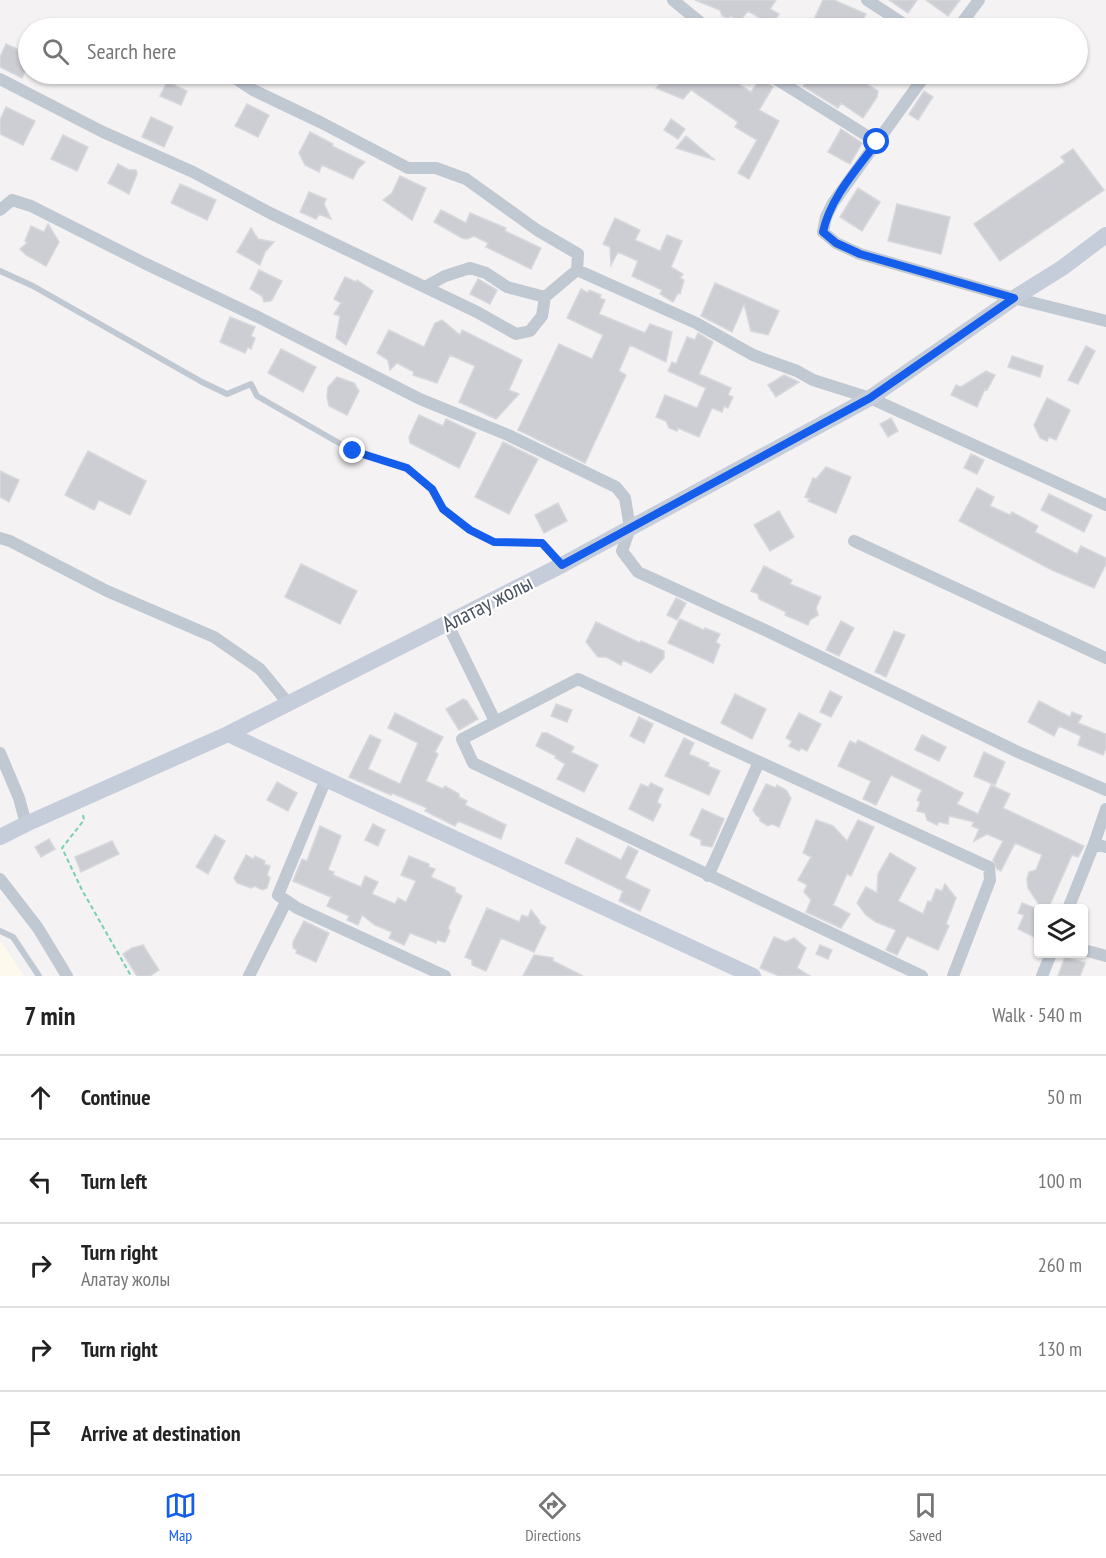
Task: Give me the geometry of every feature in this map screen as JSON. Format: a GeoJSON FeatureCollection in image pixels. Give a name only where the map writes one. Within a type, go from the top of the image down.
{"type":"FeatureCollection","features":[{"type":"Feature","properties":{"kind":"main road","name":"Алатау жолы"},"geometry":{"type":"LineString","coordinates":[[0,837],[228,734],[562,565],[870,398],[1014,298],[1062,268],[1106,235]]}},
{"type":"Feature","properties":{"kind":"main road"},"geometry":{"type":"LineString","coordinates":[[228,734],[753,976]]}},
{"type":"Feature","properties":{"kind":"street"},"geometry":{"type":"LineString","coordinates":[[673,0],[695,18]]}},
{"type":"Feature","properties":{"kind":"street"},"geometry":{"type":"LineString","coordinates":[[867,0],[895,18]]}},
{"type":"Feature","properties":{"kind":"street"},"geometry":{"type":"LineString","coordinates":[[966,18],[979,0]]}},
{"type":"Feature","properties":{"kind":"street"},"geometry":{"type":"LineString","coordinates":[[0,79],[103,132],[193,172],[270,213],[516,333],[530,331],[542,316],[545,297],[577,270],[578,254],[537,230],[466,179],[436,168],[408,168],[244,84]]}},
{"type":"Feature","properties":{"kind":"street"},"geometry":{"type":"LineString","coordinates":[[784,84],[877,142]]}},
{"type":"Feature","properties":{"kind":"street"},"geometry":{"type":"LineString","coordinates":[[919,84],[833,203],[826,217],[823,232],[836,243],[860,254],[1014,298],[1106,321]]}},
{"type":"Feature","properties":{"kind":"street"},"geometry":{"type":"LineString","coordinates":[[0,210],[12,200],[32,206],[144,263],[258,316],[420,399],[508,435],[616,487],[625,498],[630,528],[621,551],[638,572],[767,631],[1018,752],[1106,790]]}},
{"type":"Feature","properties":{"kind":"street"},"geometry":{"type":"LineString","coordinates":[[425,287],[445,276],[470,268],[486,273],[507,287],[545,297]]}},
{"type":"Feature","properties":{"kind":"street"},"geometry":{"type":"LineString","coordinates":[[577,270],[696,324],[753,355],[797,371],[813,380],[870,398],[1106,505]]}},
{"type":"Feature","properties":{"kind":"street"},"geometry":{"type":"LineString","coordinates":[[0,538],[107,591],[214,637],[260,669],[288,703]]}},
{"type":"Feature","properties":{"kind":"street"},"geometry":{"type":"LineString","coordinates":[[854,541],[1106,658]]}},
{"type":"Feature","properties":{"kind":"street"},"geometry":{"type":"LineString","coordinates":[[447,623],[495,721]]}},
{"type":"Feature","properties":{"kind":"street"},"geometry":{"type":"LineString","coordinates":[[922,976],[473,763],[462,739],[578,679],[989,867],[990,880],[953,976]]}},
{"type":"Feature","properties":{"kind":"street"},"geometry":{"type":"LineString","coordinates":[[0,753],[19,798],[26,824]]}},
{"type":"Feature","properties":{"kind":"street"},"geometry":{"type":"LineString","coordinates":[[708,876],[759,762]]}},
{"type":"Feature","properties":{"kind":"street"},"geometry":{"type":"LineString","coordinates":[[326,779],[278,895],[286,902],[445,976]]}},
{"type":"Feature","properties":{"kind":"street"},"geometry":{"type":"LineString","coordinates":[[1070,904],[1100,845],[1106,809]]}},
{"type":"Feature","properties":{"kind":"street"},"geometry":{"type":"LineString","coordinates":[[0,879],[38,928],[67,976]]}},
{"type":"Feature","properties":{"kind":"street"},"geometry":{"type":"LineString","coordinates":[[249,976],[286,902]]}},
{"type":"Feature","properties":{"kind":"street"},"geometry":{"type":"LineString","coordinates":[[1088,951],[1106,956]]}},
{"type":"Feature","properties":{"kind":"street"},"geometry":{"type":"LineString","coordinates":[[1042,976],[1049,958]]}},
{"type":"Feature","properties":{"kind":"lane"},"geometry":{"type":"LineString","coordinates":[[0,271],[33,286],[227,394],[251,384],[257,396],[353,451],[407,468],[432,489],[443,509],[470,530],[494,542],[542,543],[562,565]]}},
{"type":"Feature","properties":{"kind":"lane"},"geometry":{"type":"LineString","coordinates":[[0,931],[13,937],[39,976]]}},
{"type":"Feature","properties":{"kind":"path"},"geometry":{"type":"LineString","coordinates":[[79,801],[84,820],[62,848],[82,890],[131,976]]}},
{"type":"Feature","properties":{"kind":"shaded area"},"geometry":{"type":"Polygon","coordinates":[[[0,940],[24,976],[0,976],[0,940]]]}},
{"type":"Feature","properties":{"kind":"building"},"geometry":{"type":"Polygon","coordinates":[[[695,0],[776,0],[770,9],[779,14],[776,18],[760,18],[748,11],[742,18],[731,16],[728,18],[722,16],[720,10],[695,0]]]}},
{"type":"Feature","properties":{"kind":"building"},"geometry":{"type":"Polygon","coordinates":[[[823,0],[834,0],[866,14],[864,18],[815,18],[823,0]]]}},
{"type":"Feature","properties":{"kind":"building"},"geometry":{"type":"Polygon","coordinates":[[[889,0],[917,0],[908,13],[889,0]]]}},
{"type":"Feature","properties":{"kind":"building"},"geometry":{"type":"Polygon","coordinates":[[[926,0],[960,0],[948,16],[926,0]]]}},
{"type":"Feature","properties":{"kind":"building"},"geometry":{"type":"Polygon","coordinates":[[[6,44],[18,49],[18,76],[0,67],[0,57],[6,44]]]}},
{"type":"Feature","properties":{"kind":"building"},"geometry":{"type":"Polygon","coordinates":[[[166,84],[187,91],[181,105],[160,96],[166,84]]]}},
{"type":"Feature","properties":{"kind":"building"},"geometry":{"type":"Polygon","coordinates":[[[660,84],[738,84],[751,92],[757,84],[769,84],[773,87],[759,110],[779,121],[749,179],[738,173],[757,140],[735,127],[738,122],[691,90],[683,99],[656,88],[660,84]]]}},
{"type":"Feature","properties":{"kind":"building"},"geometry":{"type":"Polygon","coordinates":[[[804,84],[867,84],[878,91],[877,97],[863,118],[841,103],[838,108],[803,86],[804,84]]]}},
{"type":"Feature","properties":{"kind":"building"},"geometry":{"type":"Polygon","coordinates":[[[924,91],[933,97],[918,120],[909,114],[924,91]]]}},
{"type":"Feature","properties":{"kind":"building"},"geometry":{"type":"Polygon","coordinates":[[[247,104],[269,115],[258,137],[235,126],[247,104]]]}},
{"type":"Feature","properties":{"kind":"building"},"geometry":{"type":"Polygon","coordinates":[[[6,107],[35,121],[23,145],[0,134],[0,120],[6,107]]]}},
{"type":"Feature","properties":{"kind":"building"},"geometry":{"type":"Polygon","coordinates":[[[151,117],[173,127],[164,147],[142,137],[151,117]]]}},
{"type":"Feature","properties":{"kind":"building"},"geometry":{"type":"Polygon","coordinates":[[[671,119],[685,129],[678,139],[664,130],[671,119]]]}},
{"type":"Feature","properties":{"kind":"building"},"geometry":{"type":"Polygon","coordinates":[[[841,129],[862,143],[850,164],[828,152],[841,129]]]}},
{"type":"Feature","properties":{"kind":"building"},"geometry":{"type":"Polygon","coordinates":[[[310,132],[365,162],[353,179],[322,165],[319,172],[305,165],[299,153],[310,132]]]}},
{"type":"Feature","properties":{"kind":"building"},"geometry":{"type":"Polygon","coordinates":[[[63,135],[88,147],[77,171],[51,159],[63,135]]]}},
{"type":"Feature","properties":{"kind":"building"},"geometry":{"type":"Polygon","coordinates":[[[686,136],[715,160],[676,148],[686,136]]]}},
{"type":"Feature","properties":{"kind":"building"},"geometry":{"type":"Polygon","coordinates":[[[1073,149],[1104,190],[1000,261],[974,224],[1065,162],[1061,157],[1073,149]]]}},
{"type":"Feature","properties":{"kind":"building"},"geometry":{"type":"Polygon","coordinates":[[[118,164],[129,170],[136,170],[137,174],[129,194],[108,183],[118,164]]]}},
{"type":"Feature","properties":{"kind":"building"},"geometry":{"type":"Polygon","coordinates":[[[400,176],[426,188],[412,220],[383,200],[392,193],[400,176]]]}},
{"type":"Feature","properties":{"kind":"building"},"geometry":{"type":"Polygon","coordinates":[[[180,184],[216,200],[207,220],[171,203],[180,184]]]}},
{"type":"Feature","properties":{"kind":"building"},"geometry":{"type":"Polygon","coordinates":[[[858,188],[880,202],[862,231],[840,217],[858,188]]]}},
{"type":"Feature","properties":{"kind":"building"},"geometry":{"type":"Polygon","coordinates":[[[309,192],[326,199],[324,204],[331,219],[319,214],[316,219],[300,212],[309,192]]]}},
{"type":"Feature","properties":{"kind":"building"},"geometry":{"type":"Polygon","coordinates":[[[897,204],[950,217],[941,254],[888,241],[897,204]]]}},
{"type":"Feature","properties":{"kind":"building"},"geometry":{"type":"Polygon","coordinates":[[[441,210],[466,223],[470,213],[506,228],[505,231],[541,248],[531,269],[486,247],[488,243],[474,236],[467,239],[462,238],[434,222],[441,210]]]}},
{"type":"Feature","properties":{"kind":"building"},"geometry":{"type":"Polygon","coordinates":[[[615,218],[640,230],[635,240],[660,251],[667,235],[682,241],[671,267],[683,274],[680,278],[684,280],[680,294],[678,293],[673,302],[660,294],[662,290],[632,276],[638,261],[618,252],[611,265],[610,247],[603,244],[615,218]]]}},
{"type":"Feature","properties":{"kind":"building"},"geometry":{"type":"Polygon","coordinates":[[[48,224],[59,242],[46,266],[20,249],[27,243],[25,241],[31,226],[44,232],[48,224]]]}},
{"type":"Feature","properties":{"kind":"building"},"geometry":{"type":"Polygon","coordinates":[[[251,228],[258,239],[274,242],[265,252],[260,265],[237,252],[251,228]]]}},
{"type":"Feature","properties":{"kind":"building"},"geometry":{"type":"Polygon","coordinates":[[[259,270],[282,281],[270,301],[264,302],[262,296],[250,289],[259,270]]]}},
{"type":"Feature","properties":{"kind":"building"},"geometry":{"type":"Polygon","coordinates":[[[345,277],[356,282],[357,280],[373,291],[346,345],[336,338],[340,316],[334,314],[341,303],[334,299],[345,277]]]}},
{"type":"Feature","properties":{"kind":"building"},"geometry":{"type":"Polygon","coordinates":[[[478,279],[497,290],[490,304],[470,294],[478,279]]]}},
{"type":"Feature","properties":{"kind":"building"},"geometry":{"type":"Polygon","coordinates":[[[715,283],[779,311],[768,335],[751,331],[744,304],[732,332],[701,316],[715,283]]]}},
{"type":"Feature","properties":{"kind":"building"},"geometry":{"type":"Polygon","coordinates":[[[581,289],[588,293],[589,290],[601,295],[600,298],[605,300],[599,314],[645,333],[650,324],[672,332],[666,362],[630,345],[619,371],[626,375],[585,463],[518,430],[559,344],[592,359],[603,335],[567,318],[581,289]]]}},
{"type":"Feature","properties":{"kind":"building"},"geometry":{"type":"Polygon","coordinates":[[[230,317],[255,327],[251,336],[255,338],[251,349],[248,347],[245,353],[220,342],[230,317]]]}},
{"type":"Feature","properties":{"kind":"building"},"geometry":{"type":"Polygon","coordinates":[[[442,320],[460,335],[462,330],[522,360],[509,390],[519,394],[496,419],[459,402],[475,366],[450,355],[437,383],[413,375],[414,372],[397,363],[390,370],[388,360],[377,353],[389,330],[424,347],[435,323],[442,320]]]}},
{"type":"Feature","properties":{"kind":"building"},"geometry":{"type":"Polygon","coordinates":[[[698,333],[713,342],[699,374],[731,388],[728,395],[733,397],[728,408],[724,406],[722,412],[712,408],[699,437],[678,428],[677,431],[669,428],[666,421],[656,417],[665,395],[697,408],[706,388],[668,371],[672,362],[676,364],[687,337],[695,340],[698,333]]]}},
{"type":"Feature","properties":{"kind":"building"},"geometry":{"type":"Polygon","coordinates":[[[1086,346],[1095,351],[1078,384],[1068,380],[1086,346]]]}},
{"type":"Feature","properties":{"kind":"building"},"geometry":{"type":"Polygon","coordinates":[[[281,349],[316,367],[303,392],[268,373],[281,349]]]}},
{"type":"Feature","properties":{"kind":"building"},"geometry":{"type":"Polygon","coordinates":[[[1012,356],[1043,366],[1040,377],[1008,367],[1012,356]]]}},
{"type":"Feature","properties":{"kind":"building"},"geometry":{"type":"Polygon","coordinates":[[[986,371],[995,375],[987,390],[985,389],[977,407],[951,395],[956,385],[961,387],[986,371]]]}},
{"type":"Feature","properties":{"kind":"building"},"geometry":{"type":"Polygon","coordinates":[[[784,375],[799,382],[776,397],[768,385],[784,375]]]}},
{"type":"Feature","properties":{"kind":"building"},"geometry":{"type":"Polygon","coordinates":[[[337,377],[354,383],[359,391],[347,415],[329,406],[328,387],[337,377]]]}},
{"type":"Feature","properties":{"kind":"building"},"geometry":{"type":"Polygon","coordinates":[[[1047,398],[1070,410],[1056,440],[1049,437],[1047,441],[1040,438],[1034,425],[1047,398]]]}},
{"type":"Feature","properties":{"kind":"building"},"geometry":{"type":"Polygon","coordinates":[[[419,415],[443,426],[446,419],[476,433],[459,468],[410,443],[409,437],[419,415]]]}},
{"type":"Feature","properties":{"kind":"building"},"geometry":{"type":"Polygon","coordinates":[[[891,418],[898,431],[888,437],[880,424],[891,418]]]}},
{"type":"Feature","properties":{"kind":"building"},"geometry":{"type":"Polygon","coordinates":[[[503,442],[538,459],[509,514],[475,497],[503,442]]]}},
{"type":"Feature","properties":{"kind":"building"},"geometry":{"type":"Polygon","coordinates":[[[88,451],[146,481],[130,515],[99,500],[94,510],[65,495],[88,451]]]}},
{"type":"Feature","properties":{"kind":"building"},"geometry":{"type":"Polygon","coordinates":[[[971,454],[984,460],[977,474],[964,468],[971,454]]]}},
{"type":"Feature","properties":{"kind":"building"},"geometry":{"type":"Polygon","coordinates":[[[826,467],[851,477],[836,513],[808,501],[810,499],[805,497],[813,478],[816,479],[826,467]]]}},
{"type":"Feature","properties":{"kind":"building"},"geometry":{"type":"Polygon","coordinates":[[[0,471],[19,480],[9,502],[0,497],[0,471]]]}},
{"type":"Feature","properties":{"kind":"building"},"geometry":{"type":"Polygon","coordinates":[[[977,488],[994,497],[990,506],[1010,515],[1012,512],[1038,526],[1035,532],[1077,554],[1081,546],[1106,558],[1106,564],[1094,588],[1052,570],[959,521],[977,488]]]}},
{"type":"Feature","properties":{"kind":"building"},"geometry":{"type":"Polygon","coordinates":[[[1049,494],[1092,515],[1084,532],[1041,510],[1049,494]]]}},
{"type":"Feature","properties":{"kind":"building"},"geometry":{"type":"Polygon","coordinates":[[[558,503],[567,521],[544,533],[535,515],[558,503]]]}},
{"type":"Feature","properties":{"kind":"building"},"geometry":{"type":"Polygon","coordinates":[[[779,511],[794,537],[770,551],[754,525],[779,511]]]}},
{"type":"Feature","properties":{"kind":"building"},"geometry":{"type":"Polygon","coordinates":[[[301,564],[357,591],[340,624],[285,597],[301,564]]]}},
{"type":"Feature","properties":{"kind":"building"},"geometry":{"type":"Polygon","coordinates":[[[764,566],[792,580],[790,584],[821,597],[816,608],[818,615],[810,620],[808,625],[785,615],[786,612],[759,599],[758,594],[751,591],[764,566]]]}},
{"type":"Feature","properties":{"kind":"building"},"geometry":{"type":"Polygon","coordinates":[[[676,598],[686,603],[677,620],[667,615],[676,598]]]}},
{"type":"Feature","properties":{"kind":"building"},"geometry":{"type":"Polygon","coordinates":[[[680,619],[704,630],[705,628],[720,634],[716,642],[720,645],[713,663],[668,643],[680,619]]]}},
{"type":"Feature","properties":{"kind":"building"},"geometry":{"type":"Polygon","coordinates":[[[841,621],[854,628],[839,656],[826,650],[841,621]]]}},
{"type":"Feature","properties":{"kind":"building"},"geometry":{"type":"Polygon","coordinates":[[[596,622],[640,643],[641,641],[664,651],[664,658],[651,673],[623,660],[621,665],[606,657],[598,657],[586,642],[596,622]]]}},
{"type":"Feature","properties":{"kind":"building"},"geometry":{"type":"Polygon","coordinates":[[[894,631],[905,635],[886,677],[875,672],[894,631]]]}},
{"type":"Feature","properties":{"kind":"building"},"geometry":{"type":"Polygon","coordinates":[[[830,691],[842,697],[831,717],[820,712],[830,691]]]}},
{"type":"Feature","properties":{"kind":"building"},"geometry":{"type":"Polygon","coordinates":[[[735,694],[766,709],[752,739],[721,723],[735,694]]]}},
{"type":"Feature","properties":{"kind":"building"},"geometry":{"type":"Polygon","coordinates":[[[463,699],[467,701],[478,719],[459,730],[446,709],[463,699]]]}},
{"type":"Feature","properties":{"kind":"building"},"geometry":{"type":"Polygon","coordinates":[[[1039,701],[1070,717],[1072,712],[1082,716],[1078,723],[1106,734],[1106,748],[1103,755],[1078,745],[1081,736],[1059,726],[1054,736],[1028,722],[1039,701]]]}},
{"type":"Feature","properties":{"kind":"building"},"geometry":{"type":"Polygon","coordinates":[[[556,704],[572,710],[567,722],[551,716],[556,704]]]}},
{"type":"Feature","properties":{"kind":"building"},"geometry":{"type":"Polygon","coordinates":[[[395,713],[443,737],[435,752],[438,754],[426,781],[443,789],[445,786],[467,801],[465,805],[506,825],[501,839],[458,821],[455,826],[425,811],[427,808],[349,777],[370,735],[381,740],[368,769],[400,784],[418,743],[388,728],[395,713]]]}},
{"type":"Feature","properties":{"kind":"building"},"geometry":{"type":"Polygon","coordinates":[[[799,713],[821,724],[807,751],[801,748],[799,751],[789,746],[792,741],[786,738],[799,713]]]}},
{"type":"Feature","properties":{"kind":"building"},"geometry":{"type":"Polygon","coordinates":[[[639,717],[653,724],[644,743],[630,736],[639,717]]]}},
{"type":"Feature","properties":{"kind":"building"},"geometry":{"type":"Polygon","coordinates":[[[542,733],[547,733],[574,747],[571,752],[598,765],[584,792],[557,779],[565,764],[555,758],[556,756],[536,746],[542,733]]]}},
{"type":"Feature","properties":{"kind":"building"},"geometry":{"type":"Polygon","coordinates":[[[922,735],[946,747],[939,761],[915,750],[922,735]]]}},
{"type":"Feature","properties":{"kind":"building"},"geometry":{"type":"Polygon","coordinates":[[[684,738],[694,743],[689,754],[720,771],[709,795],[665,776],[684,738]]]}},
{"type":"Feature","properties":{"kind":"building"},"geometry":{"type":"Polygon","coordinates":[[[858,740],[963,793],[957,804],[978,814],[991,785],[1010,794],[1003,808],[1084,846],[1078,857],[1072,855],[1050,904],[1039,904],[1028,888],[1029,872],[1036,870],[1042,855],[1015,843],[1001,871],[997,869],[993,860],[1003,841],[987,834],[974,841],[979,829],[972,826],[974,822],[949,816],[948,824],[939,822],[937,825],[927,820],[925,813],[917,811],[920,802],[917,800],[922,790],[891,775],[876,805],[863,799],[871,781],[838,766],[850,741],[856,744],[858,740]]]}},
{"type":"Feature","properties":{"kind":"building"},"geometry":{"type":"Polygon","coordinates":[[[984,752],[1005,762],[995,785],[974,776],[984,752]]]}},
{"type":"Feature","properties":{"kind":"building"},"geometry":{"type":"Polygon","coordinates":[[[277,782],[297,793],[288,811],[267,800],[277,782]]]}},
{"type":"Feature","properties":{"kind":"building"},"geometry":{"type":"Polygon","coordinates":[[[651,783],[663,789],[657,802],[661,805],[653,821],[629,809],[641,784],[648,787],[651,783]]]}},
{"type":"Feature","properties":{"kind":"building"},"geometry":{"type":"Polygon","coordinates":[[[766,784],[776,788],[777,785],[786,790],[791,798],[779,827],[772,824],[768,826],[760,821],[753,810],[766,784]]]}},
{"type":"Feature","properties":{"kind":"building"},"geometry":{"type":"Polygon","coordinates":[[[702,809],[724,819],[712,847],[701,845],[701,840],[690,835],[702,809]]]}},
{"type":"Feature","properties":{"kind":"building"},"geometry":{"type":"Polygon","coordinates":[[[816,820],[833,826],[847,841],[858,820],[874,827],[851,876],[847,874],[833,905],[850,914],[841,928],[806,912],[811,900],[804,892],[807,885],[798,880],[811,857],[803,853],[816,820]]]}},
{"type":"Feature","properties":{"kind":"building"},"geometry":{"type":"Polygon","coordinates":[[[373,824],[385,830],[378,846],[365,840],[373,824]]]}},
{"type":"Feature","properties":{"kind":"building"},"geometry":{"type":"Polygon","coordinates":[[[320,826],[341,836],[328,870],[334,872],[333,875],[361,887],[365,876],[378,882],[372,894],[395,904],[398,898],[406,902],[416,881],[401,875],[409,856],[435,869],[431,877],[455,888],[455,892],[462,896],[448,928],[450,931],[445,942],[437,940],[436,943],[410,933],[404,945],[389,938],[392,932],[375,925],[362,915],[358,925],[347,920],[349,916],[327,906],[331,897],[293,881],[302,859],[307,861],[320,826]]]}},
{"type":"Feature","properties":{"kind":"building"},"geometry":{"type":"Polygon","coordinates":[[[215,835],[225,841],[208,874],[196,867],[215,835]]]}},
{"type":"Feature","properties":{"kind":"building"},"geometry":{"type":"Polygon","coordinates":[[[577,838],[621,860],[628,846],[638,851],[625,878],[650,890],[640,911],[619,901],[623,891],[565,863],[577,838]]]}},
{"type":"Feature","properties":{"kind":"building"},"geometry":{"type":"Polygon","coordinates":[[[49,839],[55,849],[41,857],[35,847],[49,839]]]}},
{"type":"Feature","properties":{"kind":"building"},"geometry":{"type":"Polygon","coordinates":[[[112,841],[119,854],[81,872],[75,857],[112,841]]]}},
{"type":"Feature","properties":{"kind":"building"},"geometry":{"type":"Polygon","coordinates":[[[890,853],[916,868],[898,901],[923,914],[936,889],[942,891],[945,884],[956,898],[946,924],[949,926],[938,950],[907,936],[897,955],[886,950],[896,930],[876,922],[866,915],[857,903],[866,887],[877,893],[878,874],[890,853]]]}},
{"type":"Feature","properties":{"kind":"building"},"geometry":{"type":"Polygon","coordinates":[[[246,855],[253,859],[255,856],[270,866],[267,888],[262,890],[255,886],[251,888],[237,883],[234,878],[246,855]]]}},
{"type":"Feature","properties":{"kind":"building"},"geometry":{"type":"Polygon","coordinates":[[[1022,903],[1034,908],[1034,937],[1018,929],[1024,915],[1018,913],[1022,903]]]}},
{"type":"Feature","properties":{"kind":"building"},"geometry":{"type":"Polygon","coordinates":[[[487,908],[519,922],[522,915],[528,917],[531,910],[540,921],[539,923],[546,927],[534,952],[501,938],[486,971],[472,965],[472,960],[465,957],[487,908]]]}},
{"type":"Feature","properties":{"kind":"building"},"geometry":{"type":"Polygon","coordinates":[[[304,921],[329,933],[316,962],[296,953],[297,950],[293,948],[293,942],[304,921]]]}},
{"type":"Feature","properties":{"kind":"building"},"geometry":{"type":"Polygon","coordinates":[[[774,937],[786,942],[794,938],[806,948],[797,968],[810,976],[779,976],[760,968],[774,937]]]}},
{"type":"Feature","properties":{"kind":"building"},"geometry":{"type":"Polygon","coordinates":[[[143,945],[159,970],[150,976],[137,976],[123,954],[143,945]]]}},
{"type":"Feature","properties":{"kind":"building"},"geometry":{"type":"Polygon","coordinates":[[[820,945],[832,950],[828,959],[816,954],[820,945]]]}},
{"type":"Feature","properties":{"kind":"building"},"geometry":{"type":"Polygon","coordinates":[[[534,955],[553,958],[553,961],[583,976],[523,976],[534,955]]]}},
{"type":"Feature","properties":{"kind":"building"},"geometry":{"type":"Polygon","coordinates":[[[1065,958],[1085,963],[1080,976],[1058,976],[1065,958]]]}},
{"type":"Feature","properties":{"kind":"route"},"geometry":{"type":"LineString","coordinates":[[353,451],[407,468],[432,489],[443,509],[470,530],[494,542],[542,543],[562,565],[870,398],[1014,298],[860,254],[836,243],[823,232],[826,217],[833,203],[877,142]]}}]}
